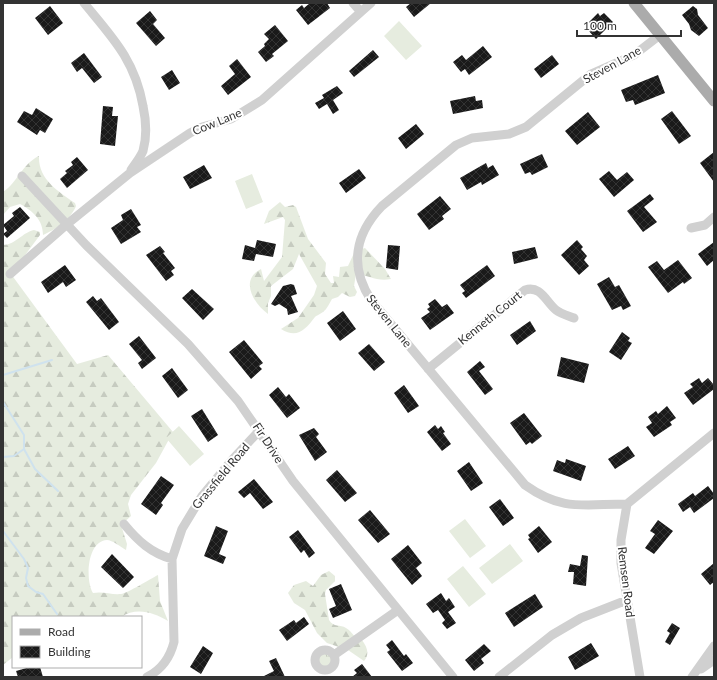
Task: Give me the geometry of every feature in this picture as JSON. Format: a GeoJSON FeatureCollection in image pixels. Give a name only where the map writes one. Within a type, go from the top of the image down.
{"type":"FeatureCollection","features":[{"type":"Feature","properties":{"kind":"main road"},"geometry":{"type":"LineString","coordinates":[[634,3],[714,102]]}},
{"type":"Feature","properties":{"kind":"street"},"geometry":{"type":"LineString","coordinates":[[84,3],[119,46],[133,68],[140,89],[145,116],[146,137],[142,152],[130,173]]}},
{"type":"Feature","properties":{"kind":"street"},"geometry":{"type":"LineString","coordinates":[[353,3],[361,12]]}},
{"type":"Feature","properties":{"kind":"street","name":"Cow Lane"},"geometry":{"type":"LineString","coordinates":[[10,274],[66,224],[130,173],[190,133],[202,127],[231,119],[262,100],[371,3]]}},
{"type":"Feature","properties":{"kind":"street","name":"Steven Lane"},"geometry":{"type":"LineString","coordinates":[[627,504],[574,506],[550,500],[536,493],[516,476],[371,300],[361,282],[358,269],[358,248],[363,232],[371,217],[382,206],[456,145],[472,138],[509,134],[526,127],[591,74],[606,66],[634,55],[660,35]]}},
{"type":"Feature","properties":{"kind":"street"},"geometry":{"type":"LineString","coordinates":[[22,176],[66,224]]}},
{"type":"Feature","properties":{"kind":"street"},"geometry":{"type":"LineString","coordinates":[[691,228],[704,225],[714,217]]}},
{"type":"Feature","properties":{"kind":"street","name":"Fir Drive"},"geometry":{"type":"LineString","coordinates":[[66,224],[188,344],[238,401],[293,481],[453,677]]}},
{"type":"Feature","properties":{"kind":"street","name":"Kenneth Court"},"geometry":{"type":"LineString","coordinates":[[428,369],[525,290],[535,290],[541,292],[557,311],[574,318]]}},
{"type":"Feature","properties":{"kind":"street","name":"Grassfield Road"},"geometry":{"type":"LineString","coordinates":[[147,677],[164,664],[170,655],[174,642],[172,559],[182,528],[202,496],[231,460],[259,431]]}},
{"type":"Feature","properties":{"kind":"street"},"geometry":{"type":"LineString","coordinates":[[627,504],[714,433]]}},
{"type":"Feature","properties":{"kind":"street","name":"Remsen Road"},"geometry":{"type":"LineString","coordinates":[[627,504],[621,540],[621,563],[640,677]]}},
{"type":"Feature","properties":{"kind":"street"},"geometry":{"type":"LineString","coordinates":[[124,524],[149,549],[159,555],[172,559]]}},
{"type":"Feature","properties":{"kind":"street"},"geometry":{"type":"LineString","coordinates":[[499,677],[552,635],[581,618],[627,600]]}},
{"type":"Feature","properties":{"kind":"street"},"geometry":{"type":"LineString","coordinates":[[334,655],[398,610]]}},
{"type":"Feature","properties":{"kind":"street"},"geometry":{"type":"LineString","coordinates":[[694,674],[714,646]]}},
{"type":"Feature","properties":{"kind":"street"},"geometry":{"type":"LineString","coordinates":[[694,674],[714,660]]}},
{"type":"Feature","properties":{"kind":"green space"},"geometry":{"type":"Polygon","coordinates":[[[399,21],[422,46],[406,60],[384,36],[399,21]]]}},
{"type":"Feature","properties":{"kind":"green space"},"geometry":{"type":"Polygon","coordinates":[[[39,156],[45,178],[56,189],[75,203],[76,206],[74,211],[62,224],[43,235],[43,230],[39,220],[29,210],[20,204],[10,207],[3,215],[3,192],[13,183],[33,159],[39,156]]]}},
{"type":"Feature","properties":{"kind":"green space"},"geometry":{"type":"Polygon","coordinates":[[[252,174],[263,202],[246,209],[235,181],[252,174]]]}},
{"type":"Feature","properties":{"kind":"green space"},"geometry":{"type":"Polygon","coordinates":[[[280,202],[285,207],[293,205],[296,207],[308,239],[326,263],[325,274],[331,283],[334,283],[333,276],[339,277],[340,267],[348,266],[355,251],[365,248],[385,269],[391,279],[381,280],[356,274],[354,286],[357,292],[355,296],[350,297],[342,293],[338,297],[332,299],[324,311],[315,317],[308,326],[300,332],[292,333],[281,329],[298,318],[314,295],[317,286],[299,254],[293,269],[271,286],[268,314],[258,304],[251,292],[251,279],[254,274],[261,269],[264,281],[282,257],[285,220],[283,217],[264,224],[269,211],[280,202]]]}},
{"type":"Feature","properties":{"kind":"green space"},"geometry":{"type":"Polygon","coordinates":[[[34,230],[40,232],[40,235],[11,274],[77,364],[108,355],[173,432],[156,463],[131,495],[128,504],[131,516],[121,525],[127,544],[126,550],[109,540],[100,542],[95,547],[92,554],[89,571],[90,587],[93,593],[100,592],[121,594],[134,589],[158,575],[160,601],[168,621],[156,615],[139,611],[123,616],[12,616],[12,658],[3,665],[3,245],[11,243],[34,230]]]}},
{"type":"Feature","properties":{"kind":"green space"},"geometry":{"type":"Polygon","coordinates":[[[179,426],[204,454],[190,466],[166,438],[179,426]]]}},
{"type":"Feature","properties":{"kind":"green space"},"geometry":{"type":"Polygon","coordinates":[[[465,519],[486,546],[470,558],[449,531],[465,519]]]}},
{"type":"Feature","properties":{"kind":"green space"},"geometry":{"type":"Polygon","coordinates":[[[510,544],[523,561],[492,584],[479,568],[510,544]]]}},
{"type":"Feature","properties":{"kind":"green space"},"geometry":{"type":"Polygon","coordinates":[[[463,566],[486,594],[469,607],[447,579],[463,566]]]}},
{"type":"Feature","properties":{"kind":"green space"},"geometry":{"type":"Polygon","coordinates":[[[329,571],[335,576],[335,581],[326,590],[325,594],[329,620],[335,625],[346,628],[356,638],[362,640],[367,650],[367,656],[364,661],[348,650],[327,643],[317,633],[305,610],[294,603],[288,593],[294,585],[306,581],[313,586],[321,575],[329,571]]]}},
{"type":"Feature","properties":{"kind":"green space"},"geometry":{"type":"Polygon","coordinates":[[[325,652],[332,657],[333,660],[328,667],[325,668],[318,663],[317,660],[322,653],[325,652]]]}},
{"type":"Feature","properties":{"kind":"building"},"geometry":{"type":"Polygon","coordinates":[[[310,3],[327,3],[330,8],[308,25],[296,10],[302,5],[304,8],[310,3]]]}},
{"type":"Feature","properties":{"kind":"building"},"geometry":{"type":"Polygon","coordinates":[[[411,3],[431,3],[414,17],[406,7],[411,3]]]}},
{"type":"Feature","properties":{"kind":"building"},"geometry":{"type":"Polygon","coordinates":[[[50,6],[63,23],[48,35],[35,18],[50,6]]]}},
{"type":"Feature","properties":{"kind":"building"},"geometry":{"type":"Polygon","coordinates":[[[693,6],[697,9],[698,15],[708,28],[699,36],[691,30],[689,24],[682,15],[693,6]]]}},
{"type":"Feature","properties":{"kind":"building"},"geometry":{"type":"Polygon","coordinates":[[[150,11],[157,20],[153,24],[165,38],[156,46],[136,23],[150,11]]]}},
{"type":"Feature","properties":{"kind":"building"},"geometry":{"type":"Polygon","coordinates":[[[598,13],[600,16],[604,13],[613,22],[596,39],[588,30],[593,25],[589,22],[598,13]]]}},
{"type":"Feature","properties":{"kind":"building"},"geometry":{"type":"Polygon","coordinates":[[[275,25],[288,41],[272,54],[274,56],[266,62],[258,52],[265,46],[264,44],[269,39],[264,34],[275,25]]]}},
{"type":"Feature","properties":{"kind":"building"},"geometry":{"type":"Polygon","coordinates":[[[483,46],[492,57],[469,75],[465,69],[461,72],[453,62],[462,55],[466,60],[483,46]]]}},
{"type":"Feature","properties":{"kind":"building"},"geometry":{"type":"Polygon","coordinates":[[[373,50],[379,57],[354,77],[349,71],[373,50]]]}},
{"type":"Feature","properties":{"kind":"building"},"geometry":{"type":"Polygon","coordinates":[[[84,53],[102,77],[94,83],[82,68],[77,72],[71,63],[84,53]]]}},
{"type":"Feature","properties":{"kind":"building"},"geometry":{"type":"Polygon","coordinates":[[[552,55],[559,64],[541,78],[534,69],[552,55]]]}},
{"type":"Feature","properties":{"kind":"building"},"geometry":{"type":"Polygon","coordinates":[[[237,59],[251,77],[228,95],[221,86],[235,74],[229,66],[237,59]]]}},
{"type":"Feature","properties":{"kind":"building"},"geometry":{"type":"Polygon","coordinates":[[[172,70],[180,83],[169,90],[161,77],[172,70]]]}},
{"type":"Feature","properties":{"kind":"building"},"geometry":{"type":"Polygon","coordinates":[[[658,75],[665,93],[635,105],[633,100],[626,102],[621,90],[658,75]]]}},
{"type":"Feature","properties":{"kind":"building"},"geometry":{"type":"Polygon","coordinates":[[[337,86],[343,93],[333,100],[339,110],[333,114],[327,104],[319,109],[315,103],[324,98],[322,95],[337,86]]]}},
{"type":"Feature","properties":{"kind":"building"},"geometry":{"type":"Polygon","coordinates":[[[475,96],[476,101],[482,100],[483,108],[453,114],[450,101],[475,96]]]}},
{"type":"Feature","properties":{"kind":"building"},"geometry":{"type":"Polygon","coordinates":[[[103,106],[113,107],[112,116],[118,116],[115,146],[100,144],[103,106]]]}},
{"type":"Feature","properties":{"kind":"building"},"geometry":{"type":"Polygon","coordinates":[[[36,108],[53,119],[45,133],[40,130],[37,135],[17,122],[24,111],[32,115],[36,108]]]}},
{"type":"Feature","properties":{"kind":"building"},"geometry":{"type":"Polygon","coordinates":[[[672,111],[691,136],[679,144],[661,119],[672,111]]]}},
{"type":"Feature","properties":{"kind":"building"},"geometry":{"type":"Polygon","coordinates":[[[588,112],[600,127],[577,145],[565,131],[588,112]]]}},
{"type":"Feature","properties":{"kind":"building"},"geometry":{"type":"Polygon","coordinates":[[[416,124],[424,134],[406,149],[398,138],[416,124]]]}},
{"type":"Feature","properties":{"kind":"building"},"geometry":{"type":"Polygon","coordinates":[[[714,152],[714,182],[700,163],[714,152]]]}},
{"type":"Feature","properties":{"kind":"building"},"geometry":{"type":"Polygon","coordinates":[[[542,154],[548,167],[532,175],[530,172],[525,174],[520,164],[542,154]]]}},
{"type":"Feature","properties":{"kind":"building"},"geometry":{"type":"Polygon","coordinates":[[[77,157],[88,170],[67,188],[60,179],[67,173],[65,171],[73,165],[71,162],[77,157]]]}},
{"type":"Feature","properties":{"kind":"building"},"geometry":{"type":"Polygon","coordinates":[[[486,163],[488,168],[493,165],[499,175],[482,185],[481,182],[467,190],[460,178],[486,163]]]}},
{"type":"Feature","properties":{"kind":"building"},"geometry":{"type":"Polygon","coordinates":[[[204,165],[212,178],[190,189],[183,177],[204,165]]]}},
{"type":"Feature","properties":{"kind":"building"},"geometry":{"type":"Polygon","coordinates":[[[359,169],[366,178],[346,193],[339,183],[359,169]]]}},
{"type":"Feature","properties":{"kind":"building"},"geometry":{"type":"Polygon","coordinates":[[[609,171],[617,180],[627,172],[634,180],[614,197],[599,179],[609,171]]]}},
{"type":"Feature","properties":{"kind":"building"},"geometry":{"type":"Polygon","coordinates":[[[650,194],[654,199],[644,207],[657,222],[643,232],[627,211],[650,194]]]}},
{"type":"Feature","properties":{"kind":"building"},"geometry":{"type":"Polygon","coordinates":[[[440,196],[451,209],[442,216],[444,219],[429,230],[417,214],[440,196]]]}},
{"type":"Feature","properties":{"kind":"building"},"geometry":{"type":"Polygon","coordinates":[[[20,207],[30,218],[7,238],[3,234],[7,231],[3,225],[14,216],[12,213],[20,207]]]}},
{"type":"Feature","properties":{"kind":"building"},"geometry":{"type":"Polygon","coordinates":[[[131,209],[141,225],[137,227],[141,232],[121,244],[111,228],[123,220],[121,215],[131,209]]]}},
{"type":"Feature","properties":{"kind":"building"},"geometry":{"type":"Polygon","coordinates":[[[257,240],[276,244],[273,257],[256,254],[254,261],[242,259],[245,245],[255,248],[257,240]]]}},
{"type":"Feature","properties":{"kind":"building"},"geometry":{"type":"Polygon","coordinates":[[[577,240],[583,247],[581,249],[587,256],[584,260],[589,266],[579,275],[561,255],[577,240]]]}},
{"type":"Feature","properties":{"kind":"building"},"geometry":{"type":"Polygon","coordinates":[[[714,242],[714,260],[707,266],[698,254],[714,242]]]}},
{"type":"Feature","properties":{"kind":"building"},"geometry":{"type":"Polygon","coordinates":[[[388,245],[400,246],[398,270],[386,268],[388,245]]]}},
{"type":"Feature","properties":{"kind":"building"},"geometry":{"type":"Polygon","coordinates":[[[160,246],[165,252],[163,253],[175,268],[171,271],[174,275],[166,281],[146,255],[160,246]]]}},
{"type":"Feature","properties":{"kind":"building"},"geometry":{"type":"Polygon","coordinates":[[[535,247],[538,258],[514,264],[512,252],[535,247]]]}},
{"type":"Feature","properties":{"kind":"building"},"geometry":{"type":"Polygon","coordinates":[[[678,260],[692,278],[684,284],[683,282],[668,293],[648,267],[657,261],[664,270],[678,260]]]}},
{"type":"Feature","properties":{"kind":"building"},"geometry":{"type":"Polygon","coordinates":[[[65,265],[76,280],[66,287],[63,282],[48,293],[41,282],[65,265]]]}},
{"type":"Feature","properties":{"kind":"building"},"geometry":{"type":"Polygon","coordinates":[[[487,265],[495,276],[466,298],[462,293],[465,291],[460,285],[487,265]]]}},
{"type":"Feature","properties":{"kind":"building"},"geometry":{"type":"Polygon","coordinates":[[[609,277],[615,287],[619,285],[631,306],[623,310],[621,306],[612,310],[597,284],[609,277]]]}},
{"type":"Feature","properties":{"kind":"building"},"geometry":{"type":"Polygon","coordinates":[[[291,284],[294,285],[297,294],[291,296],[298,312],[288,315],[287,309],[279,304],[275,306],[271,304],[283,286],[291,284]]]}},
{"type":"Feature","properties":{"kind":"building"},"geometry":{"type":"Polygon","coordinates":[[[192,289],[214,309],[203,320],[182,298],[192,289]]]}},
{"type":"Feature","properties":{"kind":"building"},"geometry":{"type":"Polygon","coordinates":[[[93,296],[97,301],[101,298],[119,322],[109,330],[86,302],[93,296]]]}},
{"type":"Feature","properties":{"kind":"building"},"geometry":{"type":"Polygon","coordinates":[[[435,299],[442,307],[447,304],[454,313],[430,330],[421,318],[430,312],[427,309],[430,307],[428,304],[435,299]]]}},
{"type":"Feature","properties":{"kind":"building"},"geometry":{"type":"Polygon","coordinates":[[[343,311],[356,329],[340,341],[327,323],[343,311]]]}},
{"type":"Feature","properties":{"kind":"building"},"geometry":{"type":"Polygon","coordinates":[[[530,321],[536,331],[517,345],[510,335],[530,321]]]}},
{"type":"Feature","properties":{"kind":"building"},"geometry":{"type":"Polygon","coordinates":[[[622,332],[630,338],[628,341],[632,343],[621,360],[609,352],[622,332]]]}},
{"type":"Feature","properties":{"kind":"building"},"geometry":{"type":"Polygon","coordinates":[[[139,336],[156,358],[142,369],[138,363],[142,360],[129,344],[139,336]]]}},
{"type":"Feature","properties":{"kind":"building"},"geometry":{"type":"Polygon","coordinates":[[[244,340],[263,363],[259,366],[262,369],[251,379],[229,352],[244,340]]]}},
{"type":"Feature","properties":{"kind":"building"},"geometry":{"type":"Polygon","coordinates":[[[369,344],[385,362],[374,371],[358,353],[369,344]]]}},
{"type":"Feature","properties":{"kind":"building"},"geometry":{"type":"Polygon","coordinates":[[[561,357],[589,364],[584,383],[557,376],[561,357]]]}},
{"type":"Feature","properties":{"kind":"building"},"geometry":{"type":"Polygon","coordinates":[[[480,361],[485,367],[479,371],[493,389],[485,395],[467,372],[480,361]]]}},
{"type":"Feature","properties":{"kind":"building"},"geometry":{"type":"Polygon","coordinates":[[[172,368],[188,390],[178,398],[162,376],[172,368]]]}},
{"type":"Feature","properties":{"kind":"building"},"geometry":{"type":"Polygon","coordinates":[[[699,378],[702,383],[708,378],[714,385],[714,389],[693,405],[684,393],[693,387],[690,384],[699,378]]]}},
{"type":"Feature","properties":{"kind":"building"},"geometry":{"type":"Polygon","coordinates":[[[404,385],[419,406],[408,413],[394,393],[404,385]]]}},
{"type":"Feature","properties":{"kind":"building"},"geometry":{"type":"Polygon","coordinates":[[[278,387],[286,397],[289,394],[300,408],[287,418],[269,395],[278,387]]]}},
{"type":"Feature","properties":{"kind":"building"},"geometry":{"type":"Polygon","coordinates":[[[667,406],[676,418],[670,422],[672,425],[654,437],[646,427],[652,423],[648,417],[656,411],[658,414],[667,406]]]}},
{"type":"Feature","properties":{"kind":"building"},"geometry":{"type":"Polygon","coordinates":[[[202,409],[218,435],[208,442],[191,416],[202,409]]]}},
{"type":"Feature","properties":{"kind":"building"},"geometry":{"type":"Polygon","coordinates":[[[524,413],[542,436],[532,444],[530,442],[526,445],[510,423],[524,413]]]}},
{"type":"Feature","properties":{"kind":"building"},"geometry":{"type":"Polygon","coordinates":[[[435,425],[438,429],[441,426],[445,432],[443,433],[451,444],[442,451],[427,432],[435,425]]]}},
{"type":"Feature","properties":{"kind":"building"},"geometry":{"type":"Polygon","coordinates":[[[314,428],[319,434],[316,437],[327,452],[315,461],[299,435],[314,428]]]}},
{"type":"Feature","properties":{"kind":"building"},"geometry":{"type":"Polygon","coordinates":[[[628,446],[635,456],[615,469],[608,459],[628,446]]]}},
{"type":"Feature","properties":{"kind":"building"},"geometry":{"type":"Polygon","coordinates":[[[566,459],[586,466],[581,481],[553,471],[557,460],[565,463],[566,459]]]}},
{"type":"Feature","properties":{"kind":"building"},"geometry":{"type":"Polygon","coordinates":[[[469,462],[483,483],[471,491],[457,471],[469,462]]]}},
{"type":"Feature","properties":{"kind":"building"},"geometry":{"type":"Polygon","coordinates":[[[337,470],[357,493],[345,502],[326,480],[337,470]]]}},
{"type":"Feature","properties":{"kind":"building"},"geometry":{"type":"Polygon","coordinates":[[[161,476],[174,485],[161,503],[163,505],[156,515],[141,504],[161,476]]]}},
{"type":"Feature","properties":{"kind":"building"},"geometry":{"type":"Polygon","coordinates":[[[254,479],[273,502],[263,509],[250,493],[244,498],[238,492],[254,479]]]}},
{"type":"Feature","properties":{"kind":"building"},"geometry":{"type":"Polygon","coordinates":[[[708,486],[714,494],[714,498],[694,513],[690,507],[683,512],[678,504],[693,493],[695,496],[708,486]]]}},
{"type":"Feature","properties":{"kind":"building"},"geometry":{"type":"Polygon","coordinates":[[[500,499],[514,518],[503,526],[489,507],[500,499]]]}},
{"type":"Feature","properties":{"kind":"building"},"geometry":{"type":"Polygon","coordinates":[[[370,510],[390,534],[378,543],[358,520],[370,510]]]}},
{"type":"Feature","properties":{"kind":"building"},"geometry":{"type":"Polygon","coordinates":[[[658,520],[673,531],[654,554],[645,548],[655,534],[650,531],[658,520]]]}},
{"type":"Feature","properties":{"kind":"building"},"geometry":{"type":"Polygon","coordinates":[[[216,526],[228,531],[219,554],[226,557],[223,564],[204,556],[216,526]]]}},
{"type":"Feature","properties":{"kind":"building"},"geometry":{"type":"Polygon","coordinates":[[[539,526],[552,542],[538,553],[528,539],[530,538],[528,535],[539,526]]]}},
{"type":"Feature","properties":{"kind":"building"},"geometry":{"type":"Polygon","coordinates":[[[298,530],[315,553],[309,558],[304,550],[301,553],[289,537],[298,530]]]}},
{"type":"Feature","properties":{"kind":"building"},"geometry":{"type":"Polygon","coordinates":[[[408,545],[422,563],[416,568],[422,576],[412,585],[391,559],[408,545]]]}},
{"type":"Feature","properties":{"kind":"building"},"geometry":{"type":"Polygon","coordinates":[[[112,554],[134,577],[123,588],[101,567],[112,554]]]}},
{"type":"Feature","properties":{"kind":"building"},"geometry":{"type":"Polygon","coordinates":[[[582,555],[588,556],[586,586],[573,584],[574,572],[568,572],[570,564],[580,566],[582,555]]]}},
{"type":"Feature","properties":{"kind":"building"},"geometry":{"type":"Polygon","coordinates":[[[714,563],[714,582],[710,585],[701,574],[714,563]]]}},
{"type":"Feature","properties":{"kind":"building"},"geometry":{"type":"Polygon","coordinates":[[[341,584],[352,610],[333,618],[329,609],[336,606],[329,589],[341,584]]]}},
{"type":"Feature","properties":{"kind":"building"},"geometry":{"type":"Polygon","coordinates":[[[441,593],[446,601],[449,598],[455,607],[448,612],[456,623],[447,629],[442,623],[445,620],[438,610],[433,613],[426,604],[441,593]]]}},
{"type":"Feature","properties":{"kind":"building"},"geometry":{"type":"Polygon","coordinates":[[[535,594],[543,607],[514,627],[505,613],[535,594]]]}},
{"type":"Feature","properties":{"kind":"building"},"geometry":{"type":"Polygon","coordinates":[[[304,617],[309,624],[287,641],[279,630],[294,620],[296,623],[304,617]]]}},
{"type":"Feature","properties":{"kind":"building"},"geometry":{"type":"Polygon","coordinates":[[[672,623],[680,628],[670,645],[665,642],[670,633],[667,631],[672,623]]]}},
{"type":"Feature","properties":{"kind":"building"},"geometry":{"type":"Polygon","coordinates":[[[392,640],[404,656],[406,654],[413,663],[402,671],[387,652],[390,650],[386,645],[392,640]]]}},
{"type":"Feature","properties":{"kind":"building"},"geometry":{"type":"Polygon","coordinates":[[[591,643],[599,656],[575,670],[568,657],[591,643]]]}},
{"type":"Feature","properties":{"kind":"building"},"geometry":{"type":"Polygon","coordinates":[[[484,644],[491,651],[481,659],[484,663],[474,671],[465,660],[484,644]]]}},
{"type":"Feature","properties":{"kind":"building"},"geometry":{"type":"Polygon","coordinates":[[[203,646],[213,653],[201,674],[190,667],[203,646]]]}},
{"type":"Feature","properties":{"kind":"building"},"geometry":{"type":"Polygon","coordinates":[[[276,658],[285,677],[262,677],[274,671],[269,661],[276,658]]]}},
{"type":"Feature","properties":{"kind":"building"},"geometry":{"type":"Polygon","coordinates":[[[362,664],[372,677],[352,677],[357,673],[354,670],[362,664]]]}},
{"type":"Feature","properties":{"kind":"building"},"geometry":{"type":"Polygon","coordinates":[[[26,668],[40,668],[43,677],[18,677],[16,671],[26,668]]]}},
{"type":"Feature","properties":{"kind":"waterway"},"geometry":{"type":"LineString","coordinates":[[3,375],[52,360]]}},
{"type":"Feature","properties":{"kind":"waterway"},"geometry":{"type":"LineString","coordinates":[[3,402],[24,435],[24,449],[14,456],[3,457]]}},
{"type":"Feature","properties":{"kind":"waterway"},"geometry":{"type":"LineString","coordinates":[[24,449],[35,469],[58,491]]}},
{"type":"Feature","properties":{"kind":"waterway"},"geometry":{"type":"LineString","coordinates":[[3,531],[24,559],[28,568],[26,578],[28,586],[36,592],[43,594],[57,614]]}}]}
